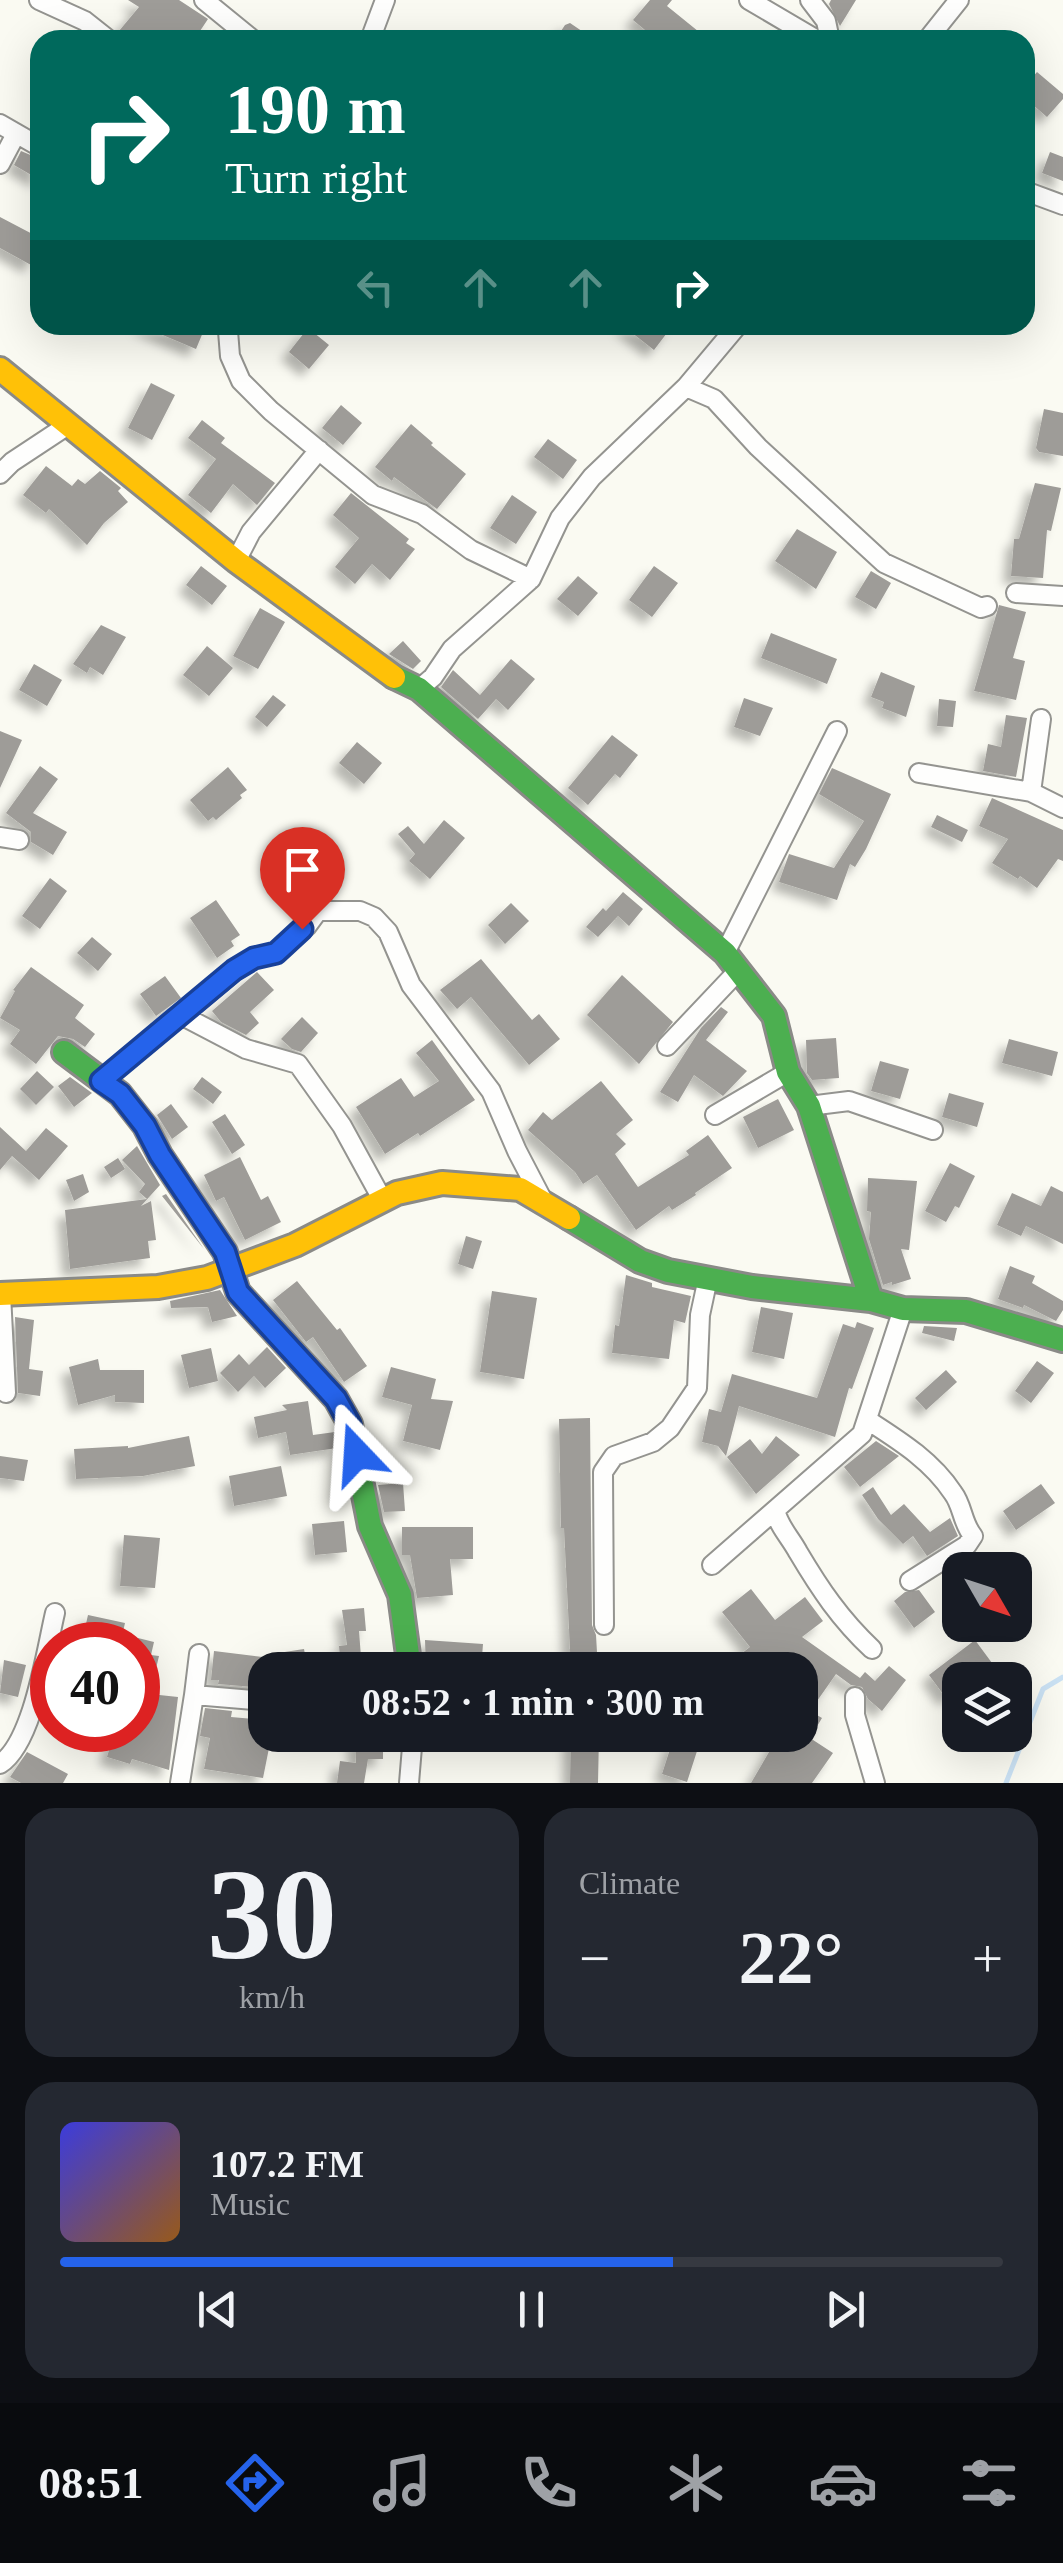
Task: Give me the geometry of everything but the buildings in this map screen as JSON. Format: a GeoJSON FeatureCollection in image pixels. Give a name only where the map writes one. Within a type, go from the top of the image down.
{"type":"FeatureCollection","features":[{"type":"Feature","properties":{"kind":"street"},"geometry":{"type":"LineString","coordinates":[[39,0],[96,30]]}},
{"type":"Feature","properties":{"kind":"street"},"geometry":{"type":"LineString","coordinates":[[204,0],[241,30]]}},
{"type":"Feature","properties":{"kind":"street"},"geometry":{"type":"LineString","coordinates":[[374,30],[385,0]]}},
{"type":"Feature","properties":{"kind":"street"},"geometry":{"type":"LineString","coordinates":[[750,0],[801,30]]}},
{"type":"Feature","properties":{"kind":"street"},"geometry":{"type":"LineString","coordinates":[[810,0],[828,30]]}},
{"type":"Feature","properties":{"kind":"street"},"geometry":{"type":"LineString","coordinates":[[935,30],[959,0]]}},
{"type":"Feature","properties":{"kind":"street"},"geometry":{"type":"LineString","coordinates":[[0,164],[8,129],[30,141]]}},
{"type":"Feature","properties":{"kind":"street"},"geometry":{"type":"LineString","coordinates":[[1035,195],[1063,205]]}},
{"type":"Feature","properties":{"kind":"street"},"geometry":{"type":"LineString","coordinates":[[228,335],[230,356],[241,381],[271,412],[374,494],[422,514],[471,550],[530,579]]}},
{"type":"Feature","properties":{"kind":"street"},"geometry":{"type":"LineString","coordinates":[[419,689],[434,678],[452,650],[530,579],[560,518],[592,477],[686,387],[730,335]]}},
{"type":"Feature","properties":{"kind":"street"},"geometry":{"type":"LineString","coordinates":[[0,370],[236,561],[396,679],[419,689],[731,962],[774,1016],[788,1072],[810,1106],[871,1300]]}},
{"type":"Feature","properties":{"kind":"street"},"geometry":{"type":"LineString","coordinates":[[686,387],[714,399],[758,447],[884,563],[981,608],[988,606]]}},
{"type":"Feature","properties":{"kind":"street"},"geometry":{"type":"LineString","coordinates":[[0,474],[68,425]]}},
{"type":"Feature","properties":{"kind":"street"},"geometry":{"type":"LineString","coordinates":[[236,561],[252,532],[319,450]]}},
{"type":"Feature","properties":{"kind":"street"},"geometry":{"type":"LineString","coordinates":[[1016,593],[1063,596]]}},
{"type":"Feature","properties":{"kind":"street"},"geometry":{"type":"LineString","coordinates":[[1031,792],[1041,719]]}},
{"type":"Feature","properties":{"kind":"street"},"geometry":{"type":"LineString","coordinates":[[667,1046],[731,962],[837,731]]}},
{"type":"Feature","properties":{"kind":"street"},"geometry":{"type":"LineString","coordinates":[[919,773],[1040,794],[1063,808]]}},
{"type":"Feature","properties":{"kind":"street"},"geometry":{"type":"LineString","coordinates":[[101,1081],[234,970],[254,958],[276,953],[318,911],[360,911],[374,917],[388,932],[411,985],[491,1090],[542,1199]]}},
{"type":"Feature","properties":{"kind":"street"},"geometry":{"type":"LineString","coordinates":[[181,1015],[246,1049],[298,1064],[342,1126],[382,1200]]}},
{"type":"Feature","properties":{"kind":"street"},"geometry":{"type":"LineString","coordinates":[[64,1052],[120,1094],[145,1126],[225,1252],[238,1292],[336,1399],[350,1424],[370,1526],[400,1594],[408,1652]]}},
{"type":"Feature","properties":{"kind":"street"},"geometry":{"type":"LineString","coordinates":[[714,1115],[788,1072]]}},
{"type":"Feature","properties":{"kind":"street"},"geometry":{"type":"LineString","coordinates":[[810,1106],[849,1101],[933,1130]]}},
{"type":"Feature","properties":{"kind":"street"},"geometry":{"type":"LineString","coordinates":[[6,1393],[0,1294],[158,1286],[233,1269],[295,1244],[382,1200],[442,1183],[520,1189],[640,1260],[668,1271],[752,1287],[871,1300],[903,1310],[966,1311],[1063,1340]]}},
{"type":"Feature","properties":{"kind":"street"},"geometry":{"type":"LineString","coordinates":[[604,1625],[603,1472],[614,1456],[653,1442],[670,1428],[696,1388],[700,1315],[708,1278]]}},
{"type":"Feature","properties":{"kind":"street"},"geometry":{"type":"LineString","coordinates":[[712,1565],[849,1447],[869,1421],[903,1310]]}},
{"type":"Feature","properties":{"kind":"street"},"geometry":{"type":"LineString","coordinates":[[869,1421],[910,1448],[935,1471],[956,1496],[973,1536],[967,1546],[910,1581]]}},
{"type":"Feature","properties":{"kind":"street"},"geometry":{"type":"LineString","coordinates":[[775,1510],[778,1524],[820,1592],[840,1619],[872,1649]]}},
{"type":"Feature","properties":{"kind":"street"},"geometry":{"type":"LineString","coordinates":[[0,1764],[9,1759],[30,1714],[56,1613]]}},
{"type":"Feature","properties":{"kind":"street"},"geometry":{"type":"LineString","coordinates":[[180,1783],[199,1654]]}},
{"type":"Feature","properties":{"kind":"street"},"geometry":{"type":"LineString","coordinates":[[194,1695],[248,1700]]}},
{"type":"Feature","properties":{"kind":"street"},"geometry":{"type":"LineString","coordinates":[[856,1697],[855,1716],[875,1783]]}},
{"type":"Feature","properties":{"kind":"street"},"geometry":{"type":"LineString","coordinates":[[409,1783],[412,1752]]}},
{"type":"Feature","properties":{"kind":"waterway"},"geometry":{"type":"LineString","coordinates":[[1006,1783],[1043,1689],[1063,1677]]}},
{"type":"Feature","properties":{"kind":"traffic: fast"},"geometry":{"type":"LineString","coordinates":[[394,677],[419,689],[725,953],[774,1016],[788,1072],[809,1106],[871,1300]]}},
{"type":"Feature","properties":{"kind":"traffic: fast"},"geometry":{"type":"LineString","coordinates":[[64,1052],[120,1094],[145,1126],[225,1252],[238,1292],[336,1399],[350,1424],[370,1526],[400,1595],[408,1652]]}},
{"type":"Feature","properties":{"kind":"traffic: fast"},"geometry":{"type":"LineString","coordinates":[[569,1218],[640,1261],[668,1271],[752,1287],[871,1300],[903,1309],[966,1311],[1063,1340]]}},
{"type":"Feature","properties":{"kind":"traffic: slow"},"geometry":{"type":"LineString","coordinates":[[0,369],[236,561],[394,677]]}},
{"type":"Feature","properties":{"kind":"traffic: slow"},"geometry":{"type":"LineString","coordinates":[[0,1294],[158,1287],[207,1278],[295,1245],[397,1193],[442,1183],[520,1189],[569,1218]]}},
{"type":"Feature","properties":{"kind":"route"},"geometry":{"type":"LineString","coordinates":[[302,929],[276,953],[254,958],[234,970],[101,1081],[120,1094],[145,1126],[225,1252],[238,1292],[336,1399],[350,1424],[357,1454]]}}]}
